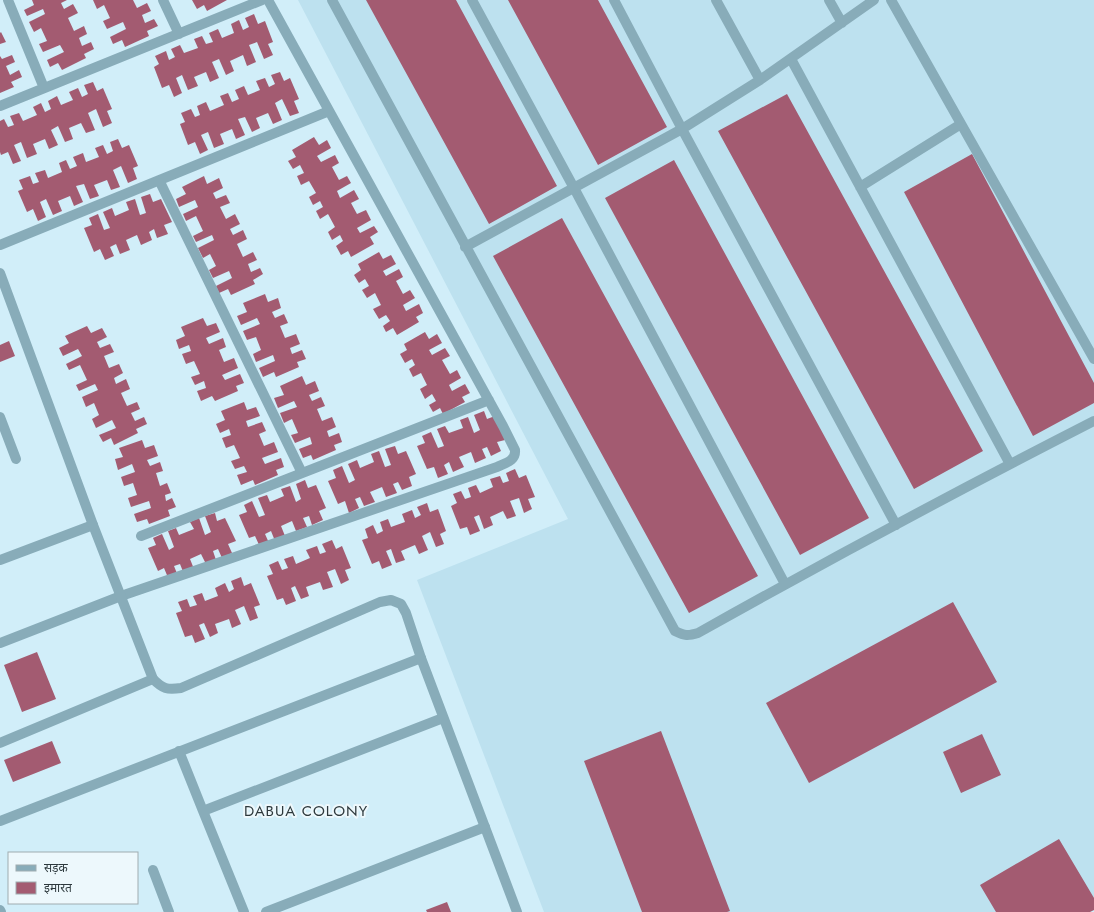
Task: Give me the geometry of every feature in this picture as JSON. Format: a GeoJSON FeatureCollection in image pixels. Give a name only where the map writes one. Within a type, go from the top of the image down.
{"type":"FeatureCollection","features":[{"type":"Feature","properties":{"kind":"street"},"geometry":{"type":"LineString","coordinates":[[8,0],[44,88]]}},
{"type":"Feature","properties":{"kind":"street"},"geometry":{"type":"LineString","coordinates":[[163,0],[180,34]]}},
{"type":"Feature","properties":{"kind":"street"},"geometry":{"type":"LineString","coordinates":[[0,106],[262,0]]}},
{"type":"Feature","properties":{"kind":"street"},"geometry":{"type":"LineString","coordinates":[[0,643],[121,596],[497,467],[513,459],[515,450],[504,426],[268,0]]}},
{"type":"Feature","properties":{"kind":"street"},"geometry":{"type":"LineString","coordinates":[[332,0],[675,631],[682,635],[688,636],[698,633],[785,584],[1094,421]]}},
{"type":"Feature","properties":{"kind":"street"},"geometry":{"type":"LineString","coordinates":[[472,0],[785,584]]}},
{"type":"Feature","properties":{"kind":"street"},"geometry":{"type":"LineString","coordinates":[[614,0],[896,525]]}},
{"type":"Feature","properties":{"kind":"street"},"geometry":{"type":"LineString","coordinates":[[716,0],[760,80]]}},
{"type":"Feature","properties":{"kind":"street"},"geometry":{"type":"LineString","coordinates":[[829,0],[842,23]]}},
{"type":"Feature","properties":{"kind":"street"},"geometry":{"type":"LineString","coordinates":[[465,247],[682,129],[760,80],[874,0]]}},
{"type":"Feature","properties":{"kind":"street"},"geometry":{"type":"LineString","coordinates":[[891,0],[1094,359]]}},
{"type":"Feature","properties":{"kind":"street"},"geometry":{"type":"LineString","coordinates":[[791,59],[1010,464]]}},
{"type":"Feature","properties":{"kind":"street"},"geometry":{"type":"LineString","coordinates":[[0,245],[329,111]]}},
{"type":"Feature","properties":{"kind":"street"},"geometry":{"type":"LineString","coordinates":[[860,187],[961,124]]}},
{"type":"Feature","properties":{"kind":"street"},"geometry":{"type":"LineString","coordinates":[[159,180],[302,473]]}},
{"type":"Feature","properties":{"kind":"street"},"geometry":{"type":"LineString","coordinates":[[0,273],[93,525],[153,679],[161,687],[171,689],[181,688],[380,602],[391,600],[401,604],[406,613],[443,718],[517,912]]}},
{"type":"Feature","properties":{"kind":"street"},"geometry":{"type":"LineString","coordinates":[[141,536],[489,400]]}},
{"type":"Feature","properties":{"kind":"street"},"geometry":{"type":"LineString","coordinates":[[0,417],[16,459]]}},
{"type":"Feature","properties":{"kind":"street"},"geometry":{"type":"LineString","coordinates":[[0,560],[93,525]]}},
{"type":"Feature","properties":{"kind":"street"},"geometry":{"type":"LineString","coordinates":[[0,821],[421,658]]}},
{"type":"Feature","properties":{"kind":"street"},"geometry":{"type":"LineString","coordinates":[[0,742],[153,679]]}},
{"type":"Feature","properties":{"kind":"street"},"geometry":{"type":"LineString","coordinates":[[203,811],[443,718]]}},
{"type":"Feature","properties":{"kind":"street"},"geometry":{"type":"LineString","coordinates":[[179,751],[244,912]]}},
{"type":"Feature","properties":{"kind":"street"},"geometry":{"type":"LineString","coordinates":[[266,912],[485,827]]}},
{"type":"Feature","properties":{"kind":"street"},"geometry":{"type":"LineString","coordinates":[[153,870],[170,912]]}},
{"type":"Feature","properties":{"kind":"shaded area"},"geometry":{"type":"Polygon","coordinates":[[[298,0],[1094,0],[1094,909],[1087,912],[544,912],[417,580],[568,519],[298,0]]]}},
{"type":"Feature","properties":{"kind":"building"},"geometry":{"type":"Polygon","coordinates":[[[32,0],[67,0],[61,3],[64,9],[73,4],[78,13],[68,18],[74,31],[84,26],[87,34],[79,38],[82,46],[91,42],[94,49],[84,54],[86,58],[62,70],[58,63],[50,67],[47,60],[64,52],[60,45],[43,52],[39,44],[47,41],[41,28],[34,32],[29,22],[45,14],[43,9],[27,16],[24,10],[34,5],[32,0]]]}},
{"type":"Feature","properties":{"kind":"building"},"geometry":{"type":"Polygon","coordinates":[[[93,0],[133,0],[137,8],[147,3],[151,11],[142,15],[145,23],[154,19],[158,26],[147,31],[149,36],[125,47],[122,40],[113,44],[110,37],[126,29],[123,22],[107,29],[103,21],[110,18],[104,5],[97,9],[93,0]]]}},
{"type":"Feature","properties":{"kind":"building"},"geometry":{"type":"Polygon","coordinates":[[[192,0],[227,0],[207,11],[204,5],[197,9],[192,0]]]}},
{"type":"Feature","properties":{"kind":"building"},"geometry":{"type":"Polygon","coordinates":[[[366,0],[456,0],[557,186],[489,224],[366,0]]]}},
{"type":"Feature","properties":{"kind":"building"},"geometry":{"type":"Polygon","coordinates":[[[508,0],[598,0],[667,127],[598,165],[508,0]]]}},
{"type":"Feature","properties":{"kind":"building"},"geometry":{"type":"Polygon","coordinates":[[[254,14],[258,24],[265,21],[273,42],[268,44],[273,55],[264,59],[257,42],[249,45],[256,62],[247,66],[243,55],[230,61],[234,71],[226,75],[219,59],[212,62],[219,78],[210,82],[206,72],[194,77],[198,86],[188,90],[182,75],[176,78],[182,93],[174,97],[169,85],[162,88],[154,67],[159,64],[155,56],[166,51],[169,60],[175,57],[171,49],[180,45],[184,53],[198,48],[194,39],[202,36],[206,44],[213,42],[209,33],[218,29],[222,38],[234,33],[231,24],[239,20],[243,30],[249,27],[245,18],[254,14]]]}},
{"type":"Feature","properties":{"kind":"building"},"geometry":{"type":"Polygon","coordinates":[[[1,32],[6,42],[0,44],[0,33],[1,32]]]}},
{"type":"Feature","properties":{"kind":"building"},"geometry":{"type":"Polygon","coordinates":[[[12,55],[15,62],[6,66],[10,75],[19,70],[22,77],[11,82],[14,87],[0,93],[0,56],[2,59],[12,55]]]}},
{"type":"Feature","properties":{"kind":"building"},"geometry":{"type":"Polygon","coordinates":[[[280,72],[284,81],[290,78],[299,99],[294,101],[299,113],[290,116],[282,99],[275,103],[282,120],[273,124],[268,113],[256,118],[260,128],[252,132],[245,117],[238,119],[245,135],[236,139],[232,129],[220,134],[224,144],[214,148],[208,132],[201,135],[208,150],[200,154],[195,142],[188,145],[180,124],[185,122],[181,113],[191,109],[195,117],[200,115],[197,106],[206,102],[210,111],[224,105],[220,96],[228,93],[232,102],[239,99],[235,90],[244,86],[248,95],[260,90],[256,81],[265,78],[269,87],[275,84],[271,75],[280,72]]]}},
{"type":"Feature","properties":{"kind":"building"},"geometry":{"type":"Polygon","coordinates":[[[93,82],[97,91],[103,88],[112,109],[107,111],[112,123],[103,127],[96,109],[88,113],[95,130],[86,133],[81,123],[69,128],[73,139],[65,142],[58,126],[51,130],[58,145],[49,149],[45,139],[33,144],[37,154],[27,158],[21,142],[14,145],[21,161],[13,164],[8,152],[1,155],[0,121],[4,119],[8,127],[14,125],[10,116],[19,113],[23,121],[37,115],[33,107],[41,103],[45,112],[51,109],[48,101],[57,96],[61,105],[73,100],[69,92],[78,88],[82,97],[88,94],[84,85],[93,82]]]}},
{"type":"Feature","properties":{"kind":"building"},"geometry":{"type":"Polygon","coordinates":[[[787,94],[983,451],[914,489],[718,131],[787,94]]]}},
{"type":"Feature","properties":{"kind":"building"},"geometry":{"type":"Polygon","coordinates":[[[314,137],[319,145],[327,140],[331,148],[317,156],[321,162],[335,155],[339,163],[332,167],[339,180],[347,176],[351,183],[337,191],[340,198],[354,190],[359,199],[351,203],[357,214],[366,210],[371,220],[357,228],[360,233],[374,226],[378,232],[370,237],[374,244],[351,257],[348,251],[341,255],[336,246],[343,241],[340,235],[332,240],[328,232],[335,227],[328,214],[320,219],[316,211],[323,207],[320,201],[313,205],[309,197],[316,193],[309,181],[301,185],[297,176],[304,173],[300,165],[293,169],[288,161],[296,157],[292,150],[314,137]]]}},
{"type":"Feature","properties":{"kind":"building"},"geometry":{"type":"Polygon","coordinates":[[[118,139],[122,148],[129,145],[138,166],[133,168],[137,179],[128,183],[121,166],[113,170],[120,187],[111,190],[107,180],[94,185],[99,196],[90,199],[84,184],[76,186],[83,202],[74,206],[70,196],[58,201],[62,211],[53,215],[46,199],[40,202],[46,217],[38,221],[33,209],[27,212],[18,191],[23,189],[19,180],[30,176],[33,184],[39,182],[35,173],[45,170],[48,178],[62,172],[59,163],[66,160],[70,169],[77,166],[73,157],[83,153],[86,162],[99,157],[95,148],[103,145],[107,154],[113,151],[110,142],[118,139]]]}},
{"type":"Feature","properties":{"kind":"building"},"geometry":{"type":"Polygon","coordinates":[[[972,154],[1094,383],[1094,403],[1033,436],[904,192],[972,154]]]}},
{"type":"Feature","properties":{"kind":"building"},"geometry":{"type":"Polygon","coordinates":[[[674,160],[869,518],[800,555],[605,198],[674,160]]]}},
{"type":"Feature","properties":{"kind":"building"},"geometry":{"type":"Polygon","coordinates":[[[204,176],[207,184],[219,178],[223,188],[213,193],[216,199],[226,195],[230,203],[220,207],[226,219],[235,214],[240,224],[230,229],[233,235],[243,230],[247,239],[237,244],[243,257],[253,252],[257,260],[248,264],[251,272],[260,268],[263,274],[253,280],[255,284],[231,295],[228,289],[219,293],[216,286],[232,278],[229,271],[213,278],[209,270],[216,266],[210,254],[203,258],[198,248],[214,240],[212,235],[196,242],[193,236],[203,231],[196,216],[186,221],[183,214],[198,207],[195,200],[179,207],[176,199],[186,194],[182,187],[204,176]]]}},
{"type":"Feature","properties":{"kind":"building"},"geometry":{"type":"Polygon","coordinates":[[[150,194],[153,202],[161,199],[172,222],[164,225],[168,234],[157,238],[154,229],[149,232],[152,240],[141,245],[137,235],[126,240],[130,250],[120,254],[116,244],[110,247],[114,256],[105,260],[100,249],[94,252],[84,228],[92,225],[89,218],[98,214],[104,230],[110,228],[103,212],[112,208],[115,216],[129,210],[126,202],[135,199],[140,215],[146,213],[141,197],[150,194]]]}},
{"type":"Feature","properties":{"kind":"building"},"geometry":{"type":"Polygon","coordinates":[[[562,218],[758,576],[689,613],[493,256],[562,218]]]}},
{"type":"Feature","properties":{"kind":"building"},"geometry":{"type":"Polygon","coordinates":[[[379,252],[383,259],[391,255],[396,264],[383,271],[386,276],[399,269],[403,277],[396,281],[403,294],[410,290],[415,298],[403,305],[406,311],[419,304],[423,313],[416,317],[419,322],[397,335],[393,328],[386,332],[383,326],[390,321],[386,315],[379,319],[373,309],[381,305],[375,293],[367,298],[362,290],[369,286],[365,279],[359,283],[354,275],[361,270],[358,264],[379,252]]]}},
{"type":"Feature","properties":{"kind":"building"},"geometry":{"type":"Polygon","coordinates":[[[265,294],[268,302],[278,298],[281,308],[272,312],[275,318],[284,314],[288,323],[280,326],[285,338],[296,334],[300,344],[290,348],[292,354],[302,350],[306,359],[297,362],[299,367],[276,377],[274,372],[263,377],[259,368],[275,361],[273,355],[256,362],[253,354],[261,350],[256,337],[247,340],[243,331],[260,324],[257,318],[241,325],[237,316],[247,312],[243,303],[265,294]]]}},
{"type":"Feature","properties":{"kind":"building"},"geometry":{"type":"Polygon","coordinates":[[[203,318],[207,326],[216,323],[220,332],[206,338],[209,344],[223,338],[226,347],[219,350],[224,362],[234,358],[238,368],[222,375],[225,380],[240,374],[244,383],[236,386],[238,391],[215,401],[212,396],[201,401],[197,391],[206,388],[204,381],[195,385],[191,377],[200,374],[194,361],[186,364],[182,354],[191,351],[189,345],[179,349],[176,340],[185,336],[181,327],[203,318]]]}},
{"type":"Feature","properties":{"kind":"building"},"geometry":{"type":"Polygon","coordinates":[[[87,326],[91,333],[102,328],[107,337],[97,342],[100,348],[110,344],[114,352],[104,356],[109,368],[119,364],[123,373],[114,378],[116,384],[126,379],[130,389],[121,393],[127,406],[137,402],[140,409],[131,413],[135,421],[144,417],[147,424],[136,429],[138,433],[114,445],[111,438],[103,442],[99,435],[116,428],[112,420],[96,428],[92,419],[99,415],[94,403],[86,407],[82,397],[98,390],[95,384],[79,391],[76,385],[87,380],[80,365],[69,370],[66,364],[82,356],[78,349],[63,356],[59,348],[69,343],[65,336],[87,326]]]}},
{"type":"Feature","properties":{"kind":"building"},"geometry":{"type":"Polygon","coordinates":[[[425,332],[429,339],[437,334],[442,343],[429,350],[432,355],[445,348],[450,356],[442,360],[450,374],[457,370],[461,378],[449,385],[452,391],[465,384],[470,393],[462,397],[465,402],[443,414],[440,408],[433,412],[429,405],[436,401],[432,394],[425,399],[420,389],[427,385],[421,373],[413,377],[409,369],[415,365],[412,359],[405,363],[400,354],[407,350],[404,344],[425,332]]]}},
{"type":"Feature","properties":{"kind":"building"},"geometry":{"type":"Polygon","coordinates":[[[9,341],[15,356],[0,362],[0,345],[9,341]]]}},
{"type":"Feature","properties":{"kind":"building"},"geometry":{"type":"Polygon","coordinates":[[[302,376],[306,385],[315,381],[319,391],[309,395],[312,401],[321,397],[325,406],[317,409],[322,421],[332,417],[336,427],[327,431],[329,437],[339,433],[342,442],[334,445],[336,450],[313,460],[311,455],[303,458],[299,449],[312,444],[310,437],[295,443],[291,435],[298,433],[292,419],[284,423],[280,413],[297,407],[294,401],[278,408],[274,398],[284,395],[280,386],[302,376]]]}},
{"type":"Feature","properties":{"kind":"building"},"geometry":{"type":"Polygon","coordinates":[[[244,402],[247,410],[256,407],[260,416],[246,421],[248,427],[262,422],[266,431],[259,434],[264,446],[274,442],[278,452],[262,458],[265,464],[281,458],[284,467],[276,470],[278,475],[255,485],[253,480],[241,485],[237,475],[247,472],[244,466],[235,469],[231,461],[240,458],[234,445],[226,448],[222,438],[231,435],[229,429],[220,433],[216,424],[225,420],[221,411],[244,402]]]}},
{"type":"Feature","properties":{"kind":"building"},"geometry":{"type":"Polygon","coordinates":[[[484,411],[487,419],[495,416],[505,440],[497,442],[501,451],[491,456],[487,447],[482,449],[486,458],[475,463],[471,452],[459,457],[464,467],[453,472],[449,462],[444,465],[448,474],[438,478],[434,467],[427,469],[417,446],[425,443],[422,436],[431,432],[438,448],[444,446],[437,429],[445,426],[449,433],[463,428],[460,420],[468,417],[474,433],[480,430],[474,415],[484,411]]]}},
{"type":"Feature","properties":{"kind":"building"},"geometry":{"type":"Polygon","coordinates":[[[142,440],[145,448],[154,445],[158,456],[147,460],[150,466],[160,462],[163,471],[156,473],[160,486],[167,483],[171,493],[165,495],[166,501],[172,498],[176,507],[168,510],[170,516],[149,524],[147,519],[137,522],[134,514],[151,508],[149,501],[131,507],[128,498],[137,495],[133,483],[124,486],[121,477],[135,472],[132,464],[118,470],[115,459],[123,457],[119,448],[142,440]]]}},
{"type":"Feature","properties":{"kind":"building"},"geometry":{"type":"Polygon","coordinates":[[[395,446],[398,454],[406,451],[416,474],[409,477],[412,486],[402,490],[398,482],[393,484],[397,493],[386,497],[382,487],[370,492],[375,502],[364,506],[360,497],[355,499],[359,508],[349,513],[345,501],[338,504],[328,481],[336,478],[333,470],[342,466],[349,483],[355,480],[348,464],[357,460],[360,468],[374,462],[371,454],[379,451],[385,467],[391,465],[385,449],[395,446]]]}},
{"type":"Feature","properties":{"kind":"building"},"geometry":{"type":"Polygon","coordinates":[[[515,469],[519,478],[526,475],[535,497],[528,499],[532,509],[524,513],[519,498],[510,501],[516,516],[507,519],[503,511],[490,517],[493,525],[484,529],[479,515],[474,517],[480,531],[470,535],[467,527],[460,529],[451,506],[457,503],[453,494],[461,491],[465,499],[471,497],[468,488],[476,485],[480,493],[493,487],[490,479],[500,476],[503,483],[509,481],[506,473],[515,469]]]}},
{"type":"Feature","properties":{"kind":"building"},"geometry":{"type":"Polygon","coordinates":[[[305,480],[308,488],[316,485],[326,508],[319,511],[323,520],[312,525],[309,516],[303,518],[307,527],[296,531],[292,521],[281,526],[285,536],[275,541],[271,531],[265,534],[269,543],[260,547],[255,536],[249,538],[239,515],[247,512],[244,505],[252,501],[259,517],[265,515],[258,498],[267,495],[270,502],[284,496],[281,489],[290,486],[296,502],[301,499],[296,484],[305,480]]]}},
{"type":"Feature","properties":{"kind":"building"},"geometry":{"type":"Polygon","coordinates":[[[427,503],[430,512],[438,509],[446,531],[440,534],[444,544],[436,547],[430,532],[422,536],[428,550],[419,554],[415,545],[401,551],[405,560],[396,563],[391,549],[386,551],[392,565],[382,569],[379,561],[372,564],[362,540],[368,538],[365,529],[373,525],[377,534],[383,531],[380,522],[388,519],[391,527],[405,522],[402,514],[412,510],[415,518],[421,515],[417,507],[427,503]]]}},
{"type":"Feature","properties":{"kind":"building"},"geometry":{"type":"Polygon","coordinates":[[[215,513],[217,521],[225,518],[236,541],[228,544],[232,553],[222,558],[218,549],[213,551],[216,560],[206,564],[201,554],[190,559],[194,569],[184,574],[180,564],[174,566],[178,576],[169,580],[164,568],[158,571],[148,548],[156,545],[153,538],[162,534],[169,550],[174,547],[168,531],[176,528],[179,535],[194,529],[190,522],[199,518],[205,535],[211,532],[205,516],[215,513]]]}},
{"type":"Feature","properties":{"kind":"building"},"geometry":{"type":"Polygon","coordinates":[[[332,540],[336,549],[342,546],[351,568],[345,570],[349,580],[341,584],[335,569],[327,572],[333,587],[323,590],[320,582],[306,587],[309,596],[301,599],[295,586],[291,588],[296,601],[286,605],[283,598],[277,600],[267,576],[273,574],[269,565],[278,561],[282,570],[288,568],[284,559],[293,556],[296,564],[310,558],[306,550],[317,546],[320,554],[326,552],[322,544],[332,540]]]}},
{"type":"Feature","properties":{"kind":"building"},"geometry":{"type":"Polygon","coordinates":[[[241,577],[244,586],[251,583],[260,605],[254,607],[258,618],[250,621],[244,606],[235,610],[241,624],[232,628],[229,619],[215,624],[218,633],[210,637],[204,623],[199,625],[205,639],[195,643],[192,635],[185,637],[176,613],[182,611],[178,602],[187,599],[190,607],[197,605],[193,596],[202,593],[205,601],[218,596],[215,588],[225,583],[229,592],[234,589],[231,581],[241,577]]]}},
{"type":"Feature","properties":{"kind":"building"},"geometry":{"type":"Polygon","coordinates":[[[953,602],[997,682],[809,783],[766,703],[953,602]]]}},
{"type":"Feature","properties":{"kind":"building"},"geometry":{"type":"Polygon","coordinates":[[[37,652],[56,699],[22,712],[4,665],[37,652]]]}},
{"type":"Feature","properties":{"kind":"building"},"geometry":{"type":"Polygon","coordinates":[[[661,731],[730,911],[642,912],[584,761],[661,731]]]}},
{"type":"Feature","properties":{"kind":"building"},"geometry":{"type":"Polygon","coordinates":[[[982,734],[1001,775],[961,793],[943,752],[982,734]]]}},
{"type":"Feature","properties":{"kind":"building"},"geometry":{"type":"Polygon","coordinates":[[[52,741],[61,763],[13,782],[4,760],[52,741]]]}},
{"type":"Feature","properties":{"kind":"building"},"geometry":{"type":"Polygon","coordinates":[[[1059,839],[1094,898],[1094,910],[1090,912],[996,912],[980,885],[1059,839]]]}},
{"type":"Feature","properties":{"kind":"building"},"geometry":{"type":"Polygon","coordinates":[[[447,902],[451,912],[427,912],[426,910],[447,902]]]}},
{"type":"Feature","properties":{"kind":"district","name":"DABUA COLONY"},"geometry":{"type":"Point","coordinates":[306,811]}}]}
